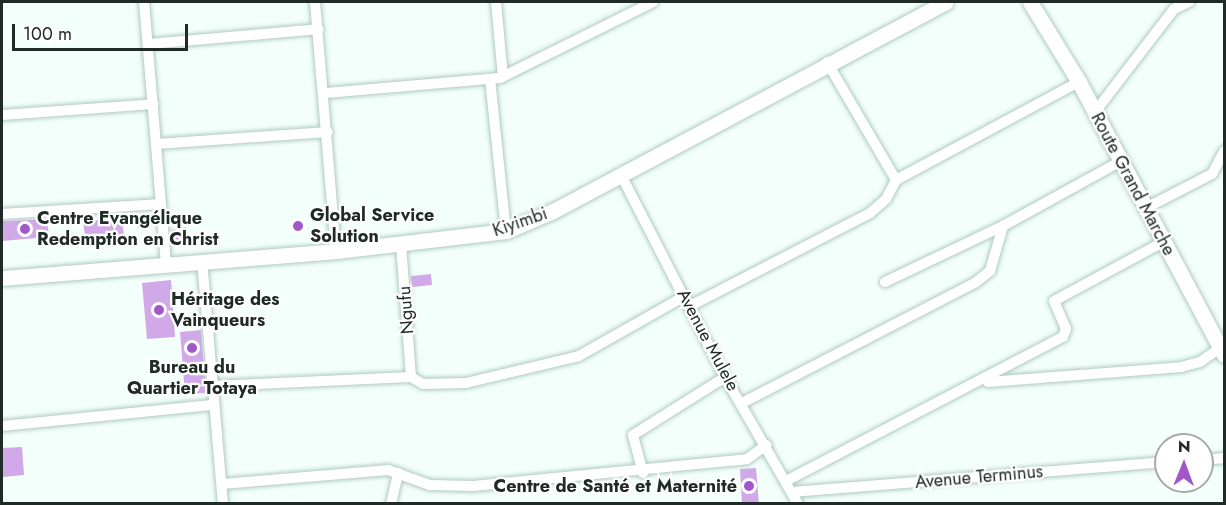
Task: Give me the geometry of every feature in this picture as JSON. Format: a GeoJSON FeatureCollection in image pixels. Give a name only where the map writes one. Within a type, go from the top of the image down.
{"type":"FeatureCollection","features":[{"type":"Feature","properties":{"kind":"street"},"geometry":{"type":"LineString","coordinates":[[144,2],[166,263]]}},
{"type":"Feature","properties":{"kind":"street"},"geometry":{"type":"LineString","coordinates":[[315,2],[325,93],[336,250]]}},
{"type":"Feature","properties":{"kind":"street"},"geometry":{"type":"LineString","coordinates":[[496,2],[503,77]]}},
{"type":"Feature","properties":{"kind":"street"},"geometry":{"type":"LineString","coordinates":[[325,93],[503,77],[653,2]]}},
{"type":"Feature","properties":{"kind":"street","name":"Kiyimbi"},"geometry":{"type":"LineString","coordinates":[[4,276],[336,250],[506,231],[621,175],[827,62],[946,2]]}},
{"type":"Feature","properties":{"kind":"street"},"geometry":{"type":"LineString","coordinates":[[1095,112],[1174,9],[1189,2]]}},
{"type":"Feature","properties":{"kind":"street","name":"Route Grand Marche"},"geometry":{"type":"LineString","coordinates":[[1036,6],[1079,82],[1222,352]]}},
{"type":"Feature","properties":{"kind":"street"},"geometry":{"type":"LineString","coordinates":[[148,44],[318,29]]}},
{"type":"Feature","properties":{"kind":"street"},"geometry":{"type":"LineString","coordinates":[[827,62],[896,180]]}},
{"type":"Feature","properties":{"kind":"street"},"geometry":{"type":"LineString","coordinates":[[490,79],[506,231]]}},
{"type":"Feature","properties":{"kind":"street"},"geometry":{"type":"LineString","coordinates":[[213,386],[411,377],[423,384],[466,383],[579,356],[870,213],[886,198],[896,180],[1079,82]]}},
{"type":"Feature","properties":{"kind":"street"},"geometry":{"type":"LineString","coordinates":[[2,115],[154,104]]}},
{"type":"Feature","properties":{"kind":"street"},"geometry":{"type":"LineString","coordinates":[[156,144],[328,132]]}},
{"type":"Feature","properties":{"kind":"street"},"geometry":{"type":"LineString","coordinates":[[1146,208],[1212,174],[1224,151]]}},
{"type":"Feature","properties":{"kind":"street"},"geometry":{"type":"LineString","coordinates":[[885,282],[1003,226],[1121,161]]}},
{"type":"Feature","properties":{"kind":"street","name":"Avenue Mulele"},"geometry":{"type":"LineString","coordinates":[[621,175],[688,301],[725,377],[798,504]]}},
{"type":"Feature","properties":{"kind":"street"},"geometry":{"type":"LineString","coordinates":[[2,214],[160,204]]}},
{"type":"Feature","properties":{"kind":"street"},"geometry":{"type":"LineString","coordinates":[[742,403],[976,282],[990,271],[1003,226]]}},
{"type":"Feature","properties":{"kind":"street"},"geometry":{"type":"LineString","coordinates":[[786,481],[979,384],[1063,337],[1066,329],[1054,301],[1163,242]]}},
{"type":"Feature","properties":{"kind":"street","name":"Ngufu"},"geometry":{"type":"LineString","coordinates":[[400,244],[411,377]]}},
{"type":"Feature","properties":{"kind":"street"},"geometry":{"type":"LineString","coordinates":[[202,260],[223,504]]}},
{"type":"Feature","properties":{"kind":"street"},"geometry":{"type":"LineString","coordinates":[[979,384],[1181,367],[1200,362],[1222,352]]}},
{"type":"Feature","properties":{"kind":"street"},"geometry":{"type":"LineString","coordinates":[[643,473],[633,435],[725,377]]}},
{"type":"Feature","properties":{"kind":"street"},"geometry":{"type":"LineString","coordinates":[[2,426],[214,405]]}},
{"type":"Feature","properties":{"kind":"street"},"geometry":{"type":"LineString","coordinates":[[222,484],[337,472],[398,473],[430,485],[473,486],[643,473],[747,459],[765,445]]}},
{"type":"Feature","properties":{"kind":"street","name":"Avenue Terminus"},"geometry":{"type":"LineString","coordinates":[[792,492],[1154,463]]}},
{"type":"Feature","properties":{"kind":"street"},"geometry":{"type":"LineString","coordinates":[[391,504],[398,473]]}},
{"type":"Feature","properties":{"kind":"building"},"geometry":{"type":"Polygon","coordinates":[[[122,217],[124,237],[86,242],[83,222],[122,217]]]}},
{"type":"Feature","properties":{"kind":"building","name":"Centre Evangélique Redemption en Christ"},"geometry":{"type":"Polygon","coordinates":[[[47,219],[49,237],[2,241],[2,221],[47,219]]]}},
{"type":"Feature","properties":{"kind":"building"},"geometry":{"type":"Polygon","coordinates":[[[186,227],[188,241],[172,244],[171,230],[186,227]]]}},
{"type":"Feature","properties":{"kind":"building"},"geometry":{"type":"Polygon","coordinates":[[[431,274],[432,285],[412,287],[411,276],[431,274]]]}},
{"type":"Feature","properties":{"kind":"building","name":"Héritage des Vainqueurs"},"geometry":{"type":"Polygon","coordinates":[[[171,280],[175,337],[147,339],[142,283],[171,280]]]}},
{"type":"Feature","properties":{"kind":"building"},"geometry":{"type":"Polygon","coordinates":[[[201,330],[206,393],[185,394],[180,332],[201,330]]]}},
{"type":"Feature","properties":{"kind":"building"},"geometry":{"type":"Polygon","coordinates":[[[22,447],[24,475],[2,477],[2,448],[22,447]]]}},
{"type":"Feature","properties":{"kind":"building","name":"Centre de Santé et Maternité"},"geometry":{"type":"Polygon","coordinates":[[[756,468],[759,504],[742,504],[740,469],[756,468]]]}},
{"type":"Feature","properties":{"kind":"place","name":"Global Service Solution"},"geometry":{"type":"Point","coordinates":[298,226]}},
{"type":"Feature","properties":{"kind":"place","name":"Centre Evangélique Redemption en Christ"},"geometry":{"type":"Point","coordinates":[25,229]}},
{"type":"Feature","properties":{"kind":"place","name":"Héritage des Vainqueurs"},"geometry":{"type":"Point","coordinates":[159,310]}},
{"type":"Feature","properties":{"kind":"place","name":"Bureau du Quartier Totaya"},"geometry":{"type":"Point","coordinates":[192,348]}},
{"type":"Feature","properties":{"kind":"place","name":"Centre de Santé et Maternité"},"geometry":{"type":"Point","coordinates":[749,486]}}]}
